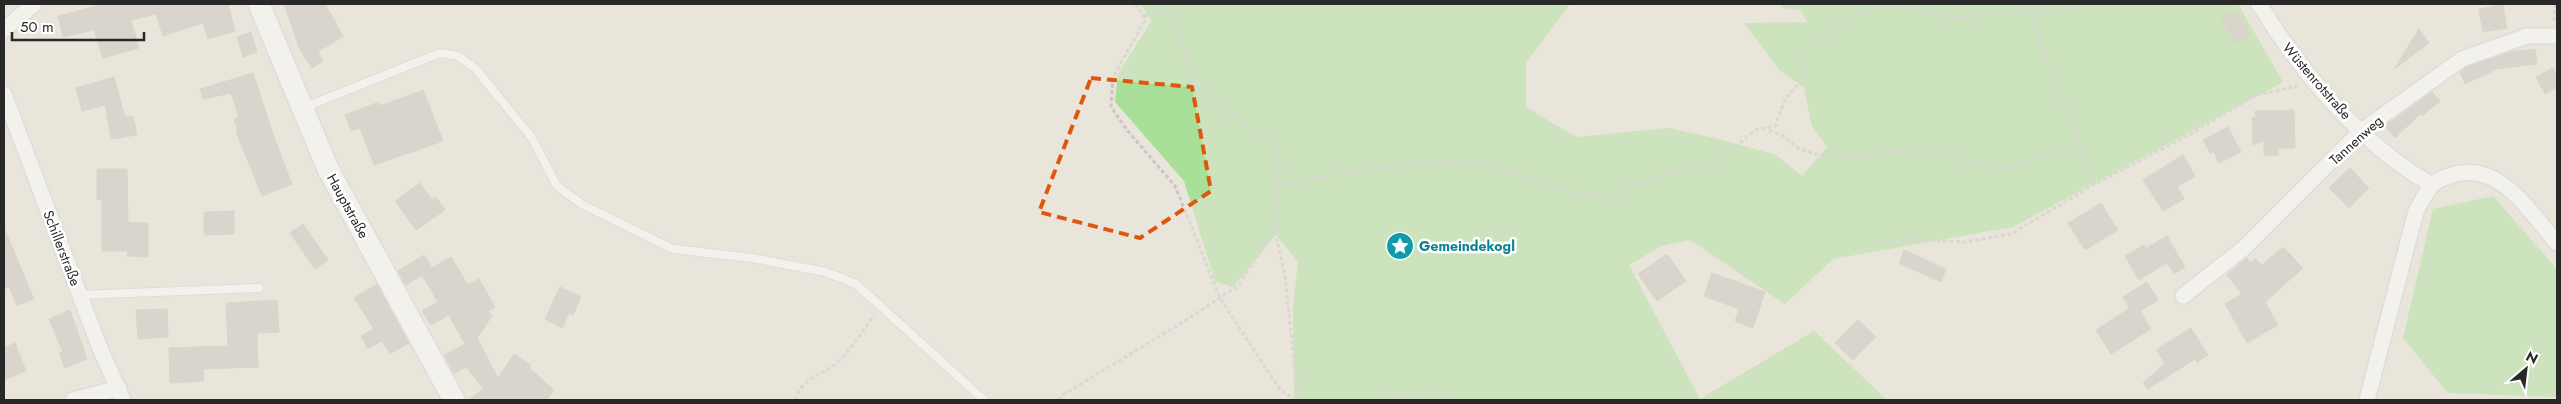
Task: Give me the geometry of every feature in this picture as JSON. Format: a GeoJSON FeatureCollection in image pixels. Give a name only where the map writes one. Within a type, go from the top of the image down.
{"type":"FeatureCollection","features":[{"type":"Feature","properties":{"kind":"street"},"geometry":{"type":"LineString","coordinates":[[4,30],[34,4]]}},
{"type":"Feature","properties":{"kind":"street","name":"Hauptstraße"},"geometry":{"type":"LineString","coordinates":[[259,4],[328,169],[454,400]]}},
{"type":"Feature","properties":{"kind":"street","name":"Wüstenrotstraße"},"geometry":{"type":"LineString","coordinates":[[2259,4],[2287,48],[2315,82],[2361,131],[2403,166],[2432,185]]}},
{"type":"Feature","properties":{"kind":"street","name":"Tannenweg"},"geometry":{"type":"LineString","coordinates":[[2183,296],[2244,248],[2361,131],[2462,59],[2527,36],[2556,38]]}},
{"type":"Feature","properties":{"kind":"street","name":"Schillerstraße"},"geometry":{"type":"LineString","coordinates":[[4,94],[99,346],[121,394]]}},
{"type":"Feature","properties":{"kind":"street"},"geometry":{"type":"LineString","coordinates":[[2367,400],[2416,211],[2432,185],[2459,173],[2477,173],[2495,178],[2510,190],[2557,243]]}},
{"type":"Feature","properties":{"kind":"street"},"geometry":{"type":"LineString","coordinates":[[73,400],[121,394]]}},
{"type":"Feature","properties":{"kind":"lane"},"geometry":{"type":"LineString","coordinates":[[302,109],[440,54],[458,56],[475,68],[532,138],[558,186],[583,205],[673,249],[752,258],[817,270],[856,284],[984,400]]}},
{"type":"Feature","properties":{"kind":"lane"},"geometry":{"type":"LineString","coordinates":[[80,295],[260,288]]}},
{"type":"Feature","properties":{"kind":"path"},"geometry":{"type":"LineString","coordinates":[[1135,4],[1144,16],[1144,22],[1113,77],[1111,107],[1127,130],[1175,186],[1220,298],[1280,391],[1298,400]]}},
{"type":"Feature","properties":{"kind":"path"},"geometry":{"type":"LineString","coordinates":[[1172,4],[1193,85],[1280,152],[1275,230],[1285,276],[1298,400]]}},
{"type":"Feature","properties":{"kind":"path"},"geometry":{"type":"LineString","coordinates":[[2031,4],[2034,10],[2040,42],[2095,184]]}},
{"type":"Feature","properties":{"kind":"path"},"geometry":{"type":"LineString","coordinates":[[1279,183],[1417,163],[1477,160],[1574,192],[1608,198],[1658,176],[1718,162],[1755,130],[1775,126],[1785,99],[1804,78],[1801,56],[1808,48],[1854,15],[1898,6],[1934,15],[1965,17],[2034,10],[2064,12],[2083,4]]}},
{"type":"Feature","properties":{"kind":"path"},"geometry":{"type":"LineString","coordinates":[[1144,16],[1174,10]]}},
{"type":"Feature","properties":{"kind":"path"},"geometry":{"type":"LineString","coordinates":[[1860,250],[1885,242],[1905,239],[1965,242],[2011,234],[2095,184],[2189,135],[2256,95],[2315,82]]}},
{"type":"Feature","properties":{"kind":"path"},"geometry":{"type":"LineString","coordinates":[[1766,129],[1782,135],[1799,149],[1820,155],[1854,158],[1888,152],[1927,150],[1978,165],[2017,166],[2051,150],[2078,141]]}},
{"type":"Feature","properties":{"kind":"path"},"geometry":{"type":"LineString","coordinates":[[1058,400],[1066,393],[1238,286],[1275,230]]}},
{"type":"Feature","properties":{"kind":"path"},"geometry":{"type":"LineString","coordinates":[[795,400],[806,380],[826,371],[840,361],[867,324]]}},
{"type":"Feature","properties":{"kind":"path"},"geometry":{"type":"LineString","coordinates":[[1383,400],[1439,392],[1455,400]]}},
{"type":"Feature","properties":{"kind":"highlighted area"},"geometry":{"type":"Polygon","coordinates":[[[1091,78],[1192,87],[1211,191],[1140,238],[1039,212],[1091,78]]]}},
{"type":"Feature","properties":{"kind":"green space"},"geometry":{"type":"Polygon","coordinates":[[[1140,4],[1570,4],[1526,63],[1526,107],[1576,137],[1667,128],[1715,138],[1776,155],[1802,176],[1827,147],[1812,127],[1804,87],[1780,71],[1744,23],[1807,22],[1801,10],[1784,8],[1779,4],[2238,4],[2283,82],[2013,227],[1833,259],[1785,304],[1690,240],[1661,246],[1629,265],[1700,399],[1814,331],[1887,400],[1294,400],[1293,308],[1298,262],[1276,235],[1233,287],[1215,281],[1184,181],[1115,102],[1118,74],[1152,20],[1140,4]]]}},
{"type":"Feature","properties":{"kind":"green space"},"geometry":{"type":"Polygon","coordinates":[[[2493,196],[2557,269],[2557,397],[2448,393],[2403,338],[2433,209],[2493,196]]]}},
{"type":"Feature","properties":{"kind":"building"},"geometry":{"type":"Polygon","coordinates":[[[104,4],[228,4],[235,31],[208,39],[203,23],[163,36],[156,14],[131,20],[139,48],[103,58],[94,30],[63,37],[58,16],[104,4]]]}},
{"type":"Feature","properties":{"kind":"building"},"geometry":{"type":"Polygon","coordinates":[[[284,4],[325,4],[343,36],[318,52],[323,61],[312,68],[300,50],[284,4]]]}},
{"type":"Feature","properties":{"kind":"building"},"geometry":{"type":"Polygon","coordinates":[[[2503,5],[2507,28],[2483,32],[2479,9],[2503,5]]]}},
{"type":"Feature","properties":{"kind":"building"},"geometry":{"type":"Polygon","coordinates":[[[2235,10],[2250,34],[2236,43],[2221,19],[2235,10]]]}},
{"type":"Feature","properties":{"kind":"building"},"geometry":{"type":"Polygon","coordinates":[[[2419,29],[2429,43],[2395,68],[2419,29]]]}},
{"type":"Feature","properties":{"kind":"building"},"geometry":{"type":"Polygon","coordinates":[[[251,32],[257,52],[243,57],[237,37],[251,32]]]}},
{"type":"Feature","properties":{"kind":"building"},"geometry":{"type":"Polygon","coordinates":[[[2535,49],[2537,64],[2497,69],[2465,84],[2460,72],[2466,67],[2510,52],[2535,49]]]}},
{"type":"Feature","properties":{"kind":"building"},"geometry":{"type":"Polygon","coordinates":[[[2553,68],[2557,76],[2557,87],[2545,94],[2536,77],[2553,68]]]}},
{"type":"Feature","properties":{"kind":"building"},"geometry":{"type":"Polygon","coordinates":[[[253,73],[292,184],[262,196],[236,132],[238,131],[234,119],[239,117],[231,93],[203,99],[200,89],[253,73]]]}},
{"type":"Feature","properties":{"kind":"building"},"geometry":{"type":"Polygon","coordinates":[[[114,77],[125,117],[133,116],[137,135],[111,139],[105,105],[82,111],[76,88],[114,77]]]}},
{"type":"Feature","properties":{"kind":"building"},"geometry":{"type":"Polygon","coordinates":[[[423,90],[443,141],[374,165],[360,128],[351,131],[345,115],[379,102],[380,106],[423,90]]]}},
{"type":"Feature","properties":{"kind":"building"},"geometry":{"type":"Polygon","coordinates":[[[2432,92],[2440,101],[2422,116],[2420,114],[2395,138],[2385,126],[2432,92]]]}},
{"type":"Feature","properties":{"kind":"building"},"geometry":{"type":"Polygon","coordinates":[[[2294,110],[2295,148],[2278,148],[2278,155],[2264,156],[2264,140],[2253,145],[2252,118],[2256,117],[2255,111],[2294,110]]]}},
{"type":"Feature","properties":{"kind":"building"},"geometry":{"type":"Polygon","coordinates":[[[2228,127],[2241,152],[2219,163],[2214,152],[2210,153],[2203,140],[2228,127]]]}},
{"type":"Feature","properties":{"kind":"building"},"geometry":{"type":"Polygon","coordinates":[[[2183,155],[2195,176],[2177,187],[2184,199],[2163,211],[2143,180],[2183,155]]]}},
{"type":"Feature","properties":{"kind":"building"},"geometry":{"type":"Polygon","coordinates":[[[2350,168],[2369,188],[2349,208],[2329,188],[2350,168]]]}},
{"type":"Feature","properties":{"kind":"building"},"geometry":{"type":"Polygon","coordinates":[[[97,169],[127,169],[128,222],[148,223],[148,257],[127,256],[128,251],[102,251],[102,200],[97,200],[97,169]]]}},
{"type":"Feature","properties":{"kind":"building"},"geometry":{"type":"Polygon","coordinates":[[[420,183],[432,200],[436,197],[445,210],[416,230],[395,201],[420,183]]]}},
{"type":"Feature","properties":{"kind":"building"},"geometry":{"type":"Polygon","coordinates":[[[2101,203],[2118,230],[2085,250],[2068,223],[2101,203]]]}},
{"type":"Feature","properties":{"kind":"building"},"geometry":{"type":"Polygon","coordinates":[[[234,211],[234,234],[204,235],[204,212],[234,211]]]}},
{"type":"Feature","properties":{"kind":"building"},"geometry":{"type":"Polygon","coordinates":[[[303,224],[328,260],[315,269],[290,233],[303,224]]]}},
{"type":"Feature","properties":{"kind":"building"},"geometry":{"type":"Polygon","coordinates":[[[4,228],[34,299],[17,305],[9,287],[4,289],[4,228]]]}},
{"type":"Feature","properties":{"kind":"building"},"geometry":{"type":"Polygon","coordinates":[[[2167,236],[2185,267],[2174,274],[2167,263],[2139,280],[2125,256],[2144,245],[2146,248],[2167,236]]]}},
{"type":"Feature","properties":{"kind":"building"},"geometry":{"type":"Polygon","coordinates":[[[2283,247],[2303,268],[2265,302],[2278,325],[2247,343],[2225,304],[2242,294],[2227,275],[2247,258],[2250,263],[2256,259],[2262,265],[2283,247]]]}},
{"type":"Feature","properties":{"kind":"building"},"geometry":{"type":"Polygon","coordinates":[[[1904,250],[1946,269],[1941,282],[1899,263],[1904,250]]]}},
{"type":"Feature","properties":{"kind":"building"},"geometry":{"type":"Polygon","coordinates":[[[1667,254],[1686,281],[1657,301],[1638,274],[1667,254]]]}},
{"type":"Feature","properties":{"kind":"building"},"geometry":{"type":"Polygon","coordinates":[[[424,255],[432,268],[451,257],[468,285],[479,279],[495,307],[488,311],[492,316],[477,338],[498,378],[514,354],[531,365],[529,368],[554,390],[547,400],[468,400],[484,389],[466,367],[454,373],[444,355],[465,344],[449,315],[431,325],[422,311],[438,302],[422,275],[406,285],[398,271],[424,255]]]}},
{"type":"Feature","properties":{"kind":"building"},"geometry":{"type":"Polygon","coordinates":[[[1712,273],[1765,292],[1753,328],[1735,321],[1739,309],[1704,296],[1712,273]]]}},
{"type":"Feature","properties":{"kind":"building"},"geometry":{"type":"Polygon","coordinates":[[[2147,282],[2158,300],[2140,311],[2151,329],[2111,354],[2096,330],[2130,308],[2123,297],[2147,282]]]}},
{"type":"Feature","properties":{"kind":"building"},"geometry":{"type":"Polygon","coordinates":[[[377,284],[409,343],[390,354],[382,341],[368,349],[361,336],[374,329],[354,298],[377,284]]]}},
{"type":"Feature","properties":{"kind":"building"},"geometry":{"type":"Polygon","coordinates":[[[560,287],[581,297],[573,315],[569,313],[562,328],[545,319],[560,287]]]}},
{"type":"Feature","properties":{"kind":"building"},"geometry":{"type":"Polygon","coordinates":[[[277,300],[279,332],[257,333],[258,367],[203,369],[204,381],[170,383],[169,348],[228,346],[226,303],[277,300]]]}},
{"type":"Feature","properties":{"kind":"building"},"geometry":{"type":"Polygon","coordinates":[[[167,309],[168,337],[138,339],[136,310],[167,309]]]}},
{"type":"Feature","properties":{"kind":"building"},"geometry":{"type":"Polygon","coordinates":[[[70,310],[87,359],[65,368],[59,353],[63,352],[49,319],[70,310]]]}},
{"type":"Feature","properties":{"kind":"building"},"geometry":{"type":"Polygon","coordinates":[[[1858,320],[1876,337],[1853,360],[1835,343],[1858,320]]]}},
{"type":"Feature","properties":{"kind":"building"},"geometry":{"type":"Polygon","coordinates":[[[2191,328],[2208,355],[2197,362],[2195,359],[2148,389],[2143,383],[2165,363],[2156,350],[2191,328]]]}},
{"type":"Feature","properties":{"kind":"building"},"geometry":{"type":"Polygon","coordinates":[[[15,343],[26,371],[4,380],[4,348],[15,343]]]}},
{"type":"Feature","properties":{"kind":"place","name":"Gemeindekogl"},"geometry":{"type":"Point","coordinates":[1400,246]}}]}
